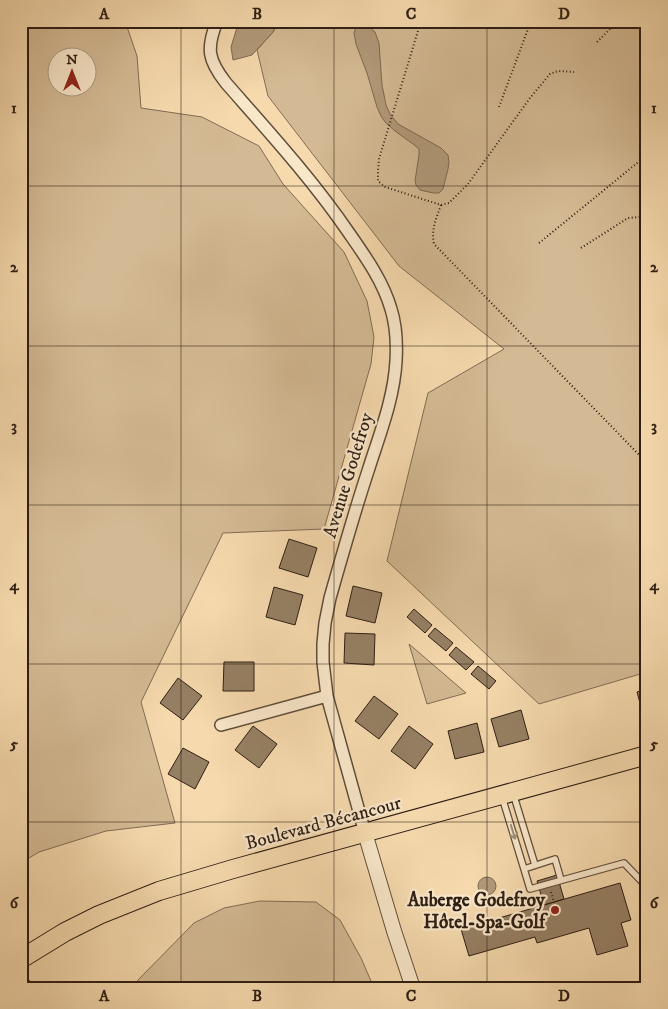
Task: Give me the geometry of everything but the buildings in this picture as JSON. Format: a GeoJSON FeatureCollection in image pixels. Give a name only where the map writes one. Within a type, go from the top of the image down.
{"type":"FeatureCollection","features":[{"type":"Feature","properties":{"kind":"main road","name":"Boulevard Bécancour"},"geometry":{"type":"LineString","coordinates":[[21,958],[80,924],[108,910],[137,899],[215,874],[647,755]]}},
{"type":"Feature","properties":{"kind":"street","name":"Avenue Godefroy"},"geometry":{"type":"LineString","coordinates":[[217,21],[210,46],[211,59],[216,69],[302,170],[332,209],[384,290],[393,316],[396,354],[392,389],[330,598],[326,616],[323,653],[327,696],[365,833],[413,988]]}},
{"type":"Feature","properties":{"kind":"street"},"geometry":{"type":"LineString","coordinates":[[222,725],[327,696]]}},
{"type":"Feature","properties":{"kind":"lane"},"geometry":{"type":"LineString","coordinates":[[507,794],[535,865]]}},
{"type":"Feature","properties":{"kind":"lane"},"geometry":{"type":"LineString","coordinates":[[507,794],[530,889],[624,863],[647,887]]}},
{"type":"Feature","properties":{"kind":"lane"},"geometry":{"type":"LineString","coordinates":[[524,869],[555,860],[561,880]]}},
{"type":"Feature","properties":{"kind":"lane"},"geometry":{"type":"LineString","coordinates":[[21,977],[31,988]]}},
{"type":"Feature","properties":{"kind":"path"},"geometry":{"type":"LineString","coordinates":[[421,21],[379,159],[378,181],[385,187],[441,205],[449,203],[468,184],[530,98],[550,74],[558,71],[574,72]]}},
{"type":"Feature","properties":{"kind":"path"},"geometry":{"type":"LineString","coordinates":[[499,106],[531,21]]}},
{"type":"Feature","properties":{"kind":"path"},"geometry":{"type":"LineString","coordinates":[[597,42],[618,21]]}},
{"type":"Feature","properties":{"kind":"path"},"geometry":{"type":"LineString","coordinates":[[539,243],[647,155]]}},
{"type":"Feature","properties":{"kind":"path"},"geometry":{"type":"LineString","coordinates":[[441,205],[433,228],[434,244],[647,463]]}},
{"type":"Feature","properties":{"kind":"path"},"geometry":{"type":"LineString","coordinates":[[581,248],[628,218],[640,217],[647,219]]}},
{"type":"Feature","properties":{"kind":"path"},"geometry":{"type":"LineString","coordinates":[[548,884],[554,902]]}},
{"type":"Feature","properties":{"kind":"shaded area"},"geometry":{"type":"Polygon","coordinates":[[[21,21],[125,21],[137,56],[141,108],[202,117],[259,146],[283,184],[344,252],[367,301],[374,337],[371,364],[324,529],[223,533],[141,702],[175,823],[106,831],[39,852],[21,863],[21,21]]]}},
{"type":"Feature","properties":{"kind":"shaded area"},"geometry":{"type":"Polygon","coordinates":[[[239,21],[279,21],[273,32],[252,55],[233,60],[231,47],[239,21]]]}},
{"type":"Feature","properties":{"kind":"shaded area"},"geometry":{"type":"Polygon","coordinates":[[[279,21],[647,21],[647,672],[539,704],[387,561],[428,393],[504,349],[399,266],[268,96],[257,50],[273,32],[279,21]]]}},
{"type":"Feature","properties":{"kind":"shaded area"},"geometry":{"type":"Polygon","coordinates":[[[359,25],[368,26],[375,32],[379,43],[382,85],[390,114],[398,124],[441,148],[448,155],[448,169],[443,189],[439,193],[420,190],[416,185],[419,149],[395,131],[381,116],[356,44],[354,33],[359,25]]]}},
{"type":"Feature","properties":{"kind":"shaded area"},"geometry":{"type":"Polygon","coordinates":[[[409,644],[466,693],[427,704],[409,644]]]}},
{"type":"Feature","properties":{"kind":"shaded area"},"geometry":{"type":"Polygon","coordinates":[[[487,877],[493,880],[496,886],[493,892],[487,895],[481,892],[478,886],[481,880],[487,877]]]}},
{"type":"Feature","properties":{"kind":"shaded area"},"geometry":{"type":"Polygon","coordinates":[[[260,901],[316,902],[340,920],[361,958],[374,988],[135,988],[138,980],[194,923],[224,908],[260,901]]]}},
{"type":"Feature","properties":{"kind":"place","name":"Auberge Godefroy Hôtel-Spa-Golf"},"geometry":{"type":"Point","coordinates":[555,910]}}]}
